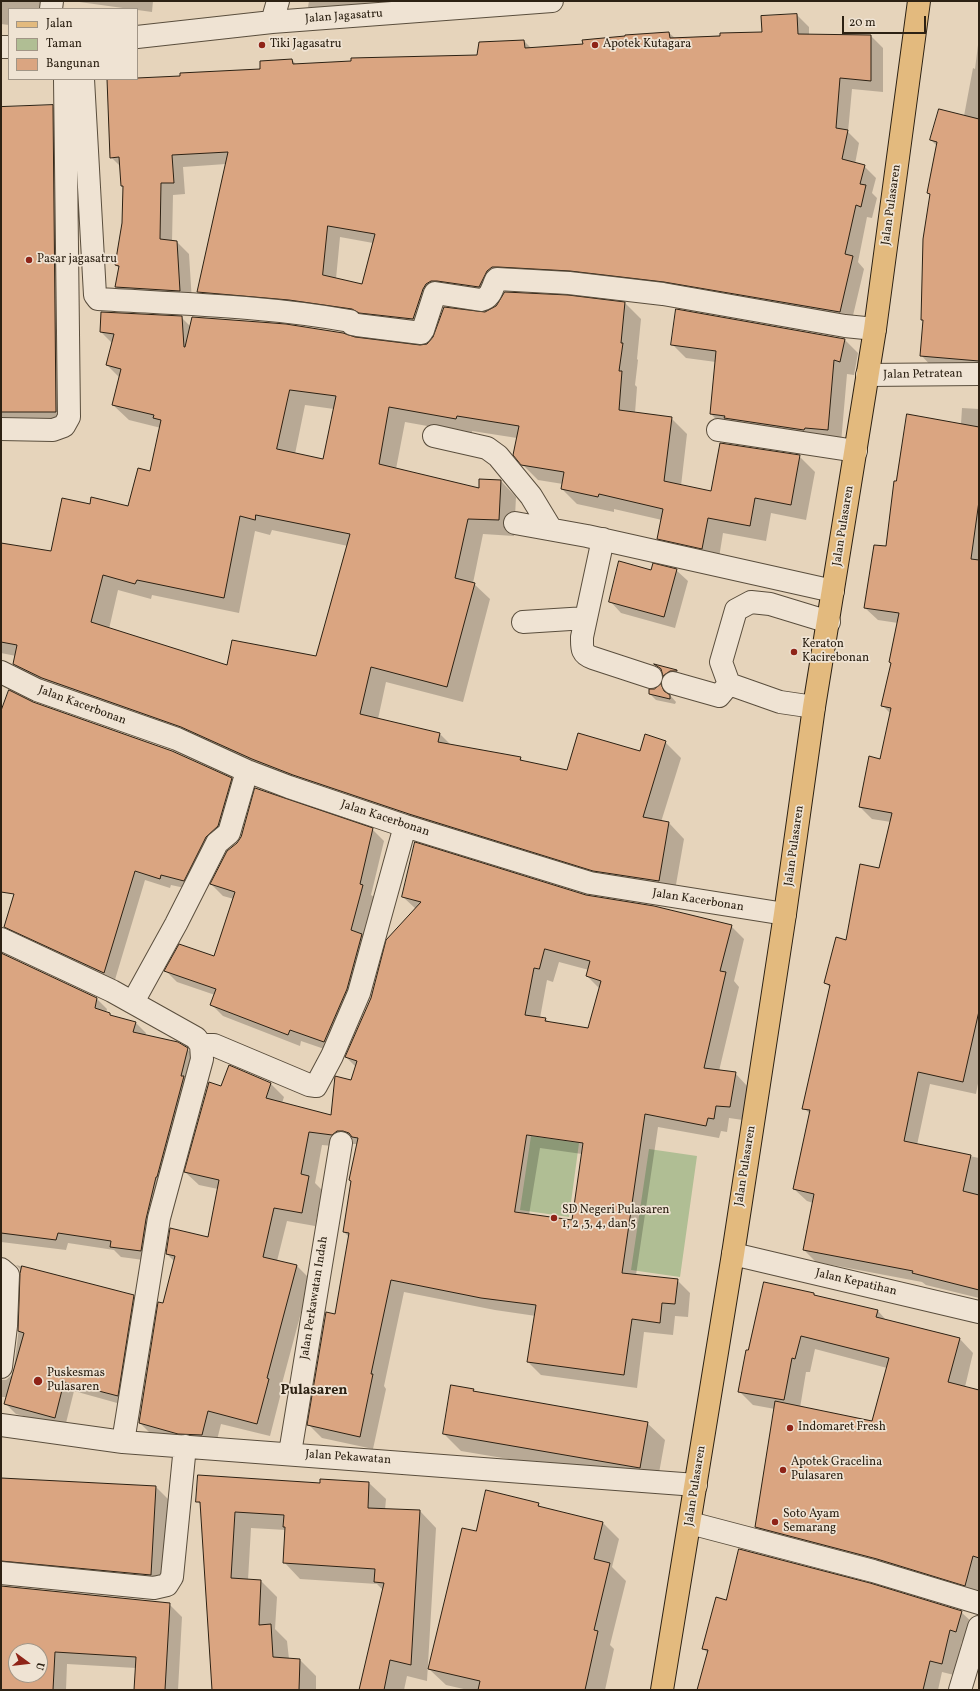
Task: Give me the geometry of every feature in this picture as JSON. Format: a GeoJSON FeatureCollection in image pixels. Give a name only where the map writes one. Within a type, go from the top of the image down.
{"type":"FeatureCollection","features":[{"type":"Feature","properties":{"kind":"main road","name":"Jalan Pulasaren"},"geometry":{"type":"LineString","coordinates":[[662,1690],[733,1254],[785,914],[814,707],[875,329],[919,1]]}},
{"type":"Feature","properties":{"kind":"street"},"geometry":{"type":"LineString","coordinates":[[272,22],[278,1]]}},
{"type":"Feature","properties":{"kind":"street","name":"Jalan Jagasatru"},"geometry":{"type":"LineString","coordinates":[[138,37],[272,22],[552,1]]}},
{"type":"Feature","properties":{"kind":"street"},"geometry":{"type":"LineString","coordinates":[[1,429],[53,430],[64,426],[69,417],[65,80]]}},
{"type":"Feature","properties":{"kind":"street"},"geometry":{"type":"LineString","coordinates":[[83,80],[95,295],[98,299],[287,312],[350,321],[352,324],[357,325],[421,333],[435,292],[481,300],[486,299],[497,279],[569,283],[663,294],[845,326],[875,329]]}},
{"type":"Feature","properties":{"kind":"street","name":"Jalan Petratean"},"geometry":{"type":"LineString","coordinates":[[867,375],[979,374]]}},
{"type":"Feature","properties":{"kind":"street"},"geometry":{"type":"LineString","coordinates":[[718,430],[856,451]]}},
{"type":"Feature","properties":{"kind":"street"},"geometry":{"type":"LineString","coordinates":[[434,436],[486,448],[492,451],[498,456],[531,496],[551,529]]}},
{"type":"Feature","properties":{"kind":"street"},"geometry":{"type":"LineString","coordinates":[[515,523],[603,539],[833,591]]}},
{"type":"Feature","properties":{"kind":"street"},"geometry":{"type":"LineString","coordinates":[[603,539],[582,637],[582,651],[585,656],[651,677]]}},
{"type":"Feature","properties":{"kind":"street"},"geometry":{"type":"LineString","coordinates":[[729,684],[721,662],[736,610],[751,602],[770,604],[828,622]]}},
{"type":"Feature","properties":{"kind":"street"},"geometry":{"type":"LineString","coordinates":[[523,622],[586,618]]}},
{"type":"Feature","properties":{"kind":"street","name":"Jalan Kacerbonan"},"geometry":{"type":"LineString","coordinates":[[1,672],[37,690],[177,739],[247,771],[404,826],[590,883],[785,914]]}},
{"type":"Feature","properties":{"kind":"street"},"geometry":{"type":"LineString","coordinates":[[673,683],[718,696],[729,684]]}},
{"type":"Feature","properties":{"kind":"street"},"geometry":{"type":"LineString","coordinates":[[729,684],[780,702],[814,707]]}},
{"type":"Feature","properties":{"kind":"street"},"geometry":{"type":"LineString","coordinates":[[133,1002],[176,924],[217,843],[229,833],[247,771]]}},
{"type":"Feature","properties":{"kind":"street"},"geometry":{"type":"LineString","coordinates":[[201,1045],[214,1045],[309,1085],[316,1086],[332,1056],[359,993],[404,826]]}},
{"type":"Feature","properties":{"kind":"street"},"geometry":{"type":"LineString","coordinates":[[1,939],[133,1002],[196,1038],[201,1045],[202,1059],[159,1218],[123,1442]]}},
{"type":"Feature","properties":{"kind":"street","name":"Jalan Perkawatan Indah"},"geometry":{"type":"LineString","coordinates":[[290,1453],[341,1143]]}},
{"type":"Feature","properties":{"kind":"street","name":"Jalan Kepatihan"},"geometry":{"type":"LineString","coordinates":[[733,1254],[979,1312]]}},
{"type":"Feature","properties":{"kind":"street"},"geometry":{"type":"LineString","coordinates":[[1,1269],[8,1275],[6,1326],[1,1367]]}},
{"type":"Feature","properties":{"kind":"street","name":"Jalan Pekawatan"},"geometry":{"type":"LineString","coordinates":[[1,1425],[123,1442],[290,1453],[696,1485]]}},
{"type":"Feature","properties":{"kind":"street"},"geometry":{"type":"LineString","coordinates":[[1,1573],[154,1588],[167,1585],[172,1577],[185,1446]]}},
{"type":"Feature","properties":{"kind":"street"},"geometry":{"type":"LineString","coordinates":[[690,1523],[873,1571],[979,1603]]}},
{"type":"Feature","properties":{"kind":"street"},"geometry":{"type":"LineString","coordinates":[[960,1690],[979,1627]]}},
{"type":"Feature","properties":{"kind":"green space"},"geometry":{"type":"Polygon","coordinates":[[[531,1136],[579,1143],[569,1217],[520,1210],[531,1136]]]}},
{"type":"Feature","properties":{"kind":"green space"},"geometry":{"type":"Polygon","coordinates":[[[649,1149],[697,1156],[680,1277],[631,1270],[649,1149]]]}},
{"type":"Feature","properties":{"kind":"building"},"geometry":{"type":"Polygon","coordinates":[[[797,14],[798,34],[871,35],[871,81],[840,78],[836,128],[848,130],[842,159],[865,165],[860,184],[866,185],[861,207],[856,205],[845,254],[853,256],[840,312],[664,282],[570,271],[498,267],[492,267],[487,271],[479,287],[437,281],[431,281],[426,284],[413,319],[359,313],[352,309],[289,300],[197,292],[228,152],[172,155],[174,183],[161,183],[160,239],[177,241],[180,291],[115,287],[119,266],[115,265],[122,223],[123,186],[121,186],[119,157],[110,158],[107,80],[138,80],[138,78],[180,76],[180,73],[260,69],[260,61],[292,59],[293,64],[351,61],[351,58],[477,55],[479,42],[524,40],[525,48],[583,44],[582,40],[669,32],[670,38],[720,36],[720,33],[762,32],[761,16],[797,14]],[[328,226],[323,275],[362,284],[375,234],[328,226]]]}},
{"type":"Feature","properties":{"kind":"building","name":"Pasar jagasatru"},"geometry":{"type":"Polygon","coordinates":[[[53,105],[56,412],[1,412],[1,107],[53,105]]]}},
{"type":"Feature","properties":{"kind":"building"},"geometry":{"type":"Polygon","coordinates":[[[939,109],[979,119],[979,361],[920,356],[923,320],[921,320],[923,239],[930,194],[927,193],[937,142],[930,140],[939,109]]]}},
{"type":"Feature","properties":{"kind":"building"},"geometry":{"type":"Polygon","coordinates":[[[505,292],[568,295],[625,302],[621,343],[623,343],[619,371],[622,371],[619,410],[672,417],[664,481],[711,491],[720,443],[800,455],[791,505],[755,498],[750,526],[708,518],[702,549],[657,539],[663,509],[599,494],[598,497],[561,489],[564,472],[521,465],[513,455],[519,426],[457,416],[456,419],[389,407],[379,464],[479,488],[479,479],[501,480],[499,520],[468,519],[455,578],[475,583],[447,687],[371,667],[360,714],[440,733],[438,742],[521,757],[520,760],[567,770],[578,733],[640,751],[645,734],[666,741],[643,817],[669,822],[659,881],[593,871],[409,814],[293,775],[252,759],[181,727],[42,678],[13,664],[17,645],[1,642],[1,543],[51,551],[62,498],[90,504],[91,497],[128,506],[138,468],[150,471],[161,420],[153,418],[154,415],[112,405],[121,369],[106,365],[114,334],[100,332],[101,312],[182,316],[184,347],[192,317],[286,324],[343,333],[355,337],[420,345],[427,344],[433,337],[444,307],[485,312],[496,306],[505,292]],[[290,390],[277,449],[323,459],[336,396],[290,390]],[[256,515],[255,520],[240,516],[224,598],[137,580],[135,584],[103,575],[91,622],[227,665],[232,640],[316,656],[350,534],[256,515]]]}},
{"type":"Feature","properties":{"kind":"building"},"geometry":{"type":"Polygon","coordinates":[[[676,309],[845,339],[840,362],[834,360],[828,430],[805,428],[804,430],[724,418],[725,416],[710,414],[716,351],[671,345],[676,309]]]}},
{"type":"Feature","properties":{"kind":"building"},"geometry":{"type":"Polygon","coordinates":[[[907,414],[979,427],[979,501],[971,559],[979,560],[979,1011],[963,1082],[918,1072],[904,1141],[971,1155],[963,1191],[979,1195],[979,1290],[912,1273],[913,1271],[803,1250],[814,1194],[793,1189],[810,1110],[802,1109],[830,985],[824,983],[836,937],[846,940],[860,864],[879,868],[892,813],[859,807],[869,756],[880,759],[891,708],[881,706],[891,663],[889,662],[899,613],[864,608],[874,545],[886,546],[894,481],[896,481],[907,414]]]}},
{"type":"Feature","properties":{"kind":"building"},"geometry":{"type":"Polygon","coordinates":[[[619,561],[651,570],[653,563],[677,569],[664,617],[609,602],[619,561]]]}},
{"type":"Feature","properties":{"kind":"building"},"geometry":{"type":"Polygon","coordinates":[[[654,664],[677,671],[670,671],[663,676],[661,669],[654,664]]]}},
{"type":"Feature","properties":{"kind":"building"},"geometry":{"type":"Polygon","coordinates":[[[661,684],[664,691],[670,695],[670,699],[649,694],[649,689],[654,689],[661,684]]]}},
{"type":"Feature","properties":{"kind":"building"},"geometry":{"type":"Polygon","coordinates":[[[9,690],[33,702],[172,751],[232,778],[218,826],[206,837],[184,881],[161,875],[160,879],[135,871],[104,973],[4,927],[14,894],[1,892],[1,711],[9,690]]]}},
{"type":"Feature","properties":{"kind":"building"},"geometry":{"type":"Polygon","coordinates":[[[255,788],[373,828],[360,884],[363,885],[351,930],[362,934],[347,989],[324,1042],[290,1030],[288,1035],[210,1005],[216,989],[164,971],[179,944],[214,956],[235,892],[210,884],[227,851],[237,843],[241,837],[255,788]]]}},
{"type":"Feature","properties":{"kind":"building"},"geometry":{"type":"Polygon","coordinates":[[[415,842],[586,895],[654,906],[732,925],[720,971],[726,972],[704,1068],[736,1072],[730,1107],[716,1106],[714,1119],[708,1118],[706,1126],[645,1114],[622,1273],[678,1279],[675,1304],[662,1303],[660,1323],[632,1319],[624,1375],[527,1362],[536,1305],[481,1298],[391,1280],[371,1374],[373,1374],[360,1437],[307,1425],[326,1312],[335,1314],[349,1233],[343,1232],[351,1181],[349,1180],[358,1138],[352,1137],[349,1133],[343,1131],[337,1131],[332,1135],[309,1132],[301,1174],[309,1176],[302,1213],[274,1208],[263,1257],[297,1265],[267,1378],[269,1379],[257,1424],[208,1411],[202,1435],[178,1434],[139,1423],[158,1302],[163,1303],[175,1256],[166,1254],[170,1228],[208,1237],[219,1180],[184,1172],[209,1082],[221,1086],[229,1065],[271,1083],[266,1098],[331,1115],[335,1076],[351,1080],[357,1061],[345,1057],[371,998],[386,940],[421,902],[402,897],[415,842]],[[545,949],[539,969],[534,968],[525,1015],[546,1018],[545,1021],[588,1028],[601,981],[586,976],[590,961],[545,949]],[[527,1135],[515,1212],[572,1220],[583,1143],[527,1135]]]}},
{"type":"Feature","properties":{"kind":"building"},"geometry":{"type":"Polygon","coordinates":[[[1,953],[97,998],[95,1008],[110,1013],[110,1015],[136,1022],[133,1032],[178,1042],[188,1048],[181,1076],[184,1076],[156,1177],[146,1219],[141,1251],[110,1247],[111,1241],[58,1233],[56,1240],[1,1233],[1,953]]]}},
{"type":"Feature","properties":{"kind":"building"},"geometry":{"type":"Polygon","coordinates":[[[22,1266],[134,1295],[118,1396],[64,1382],[55,1418],[4,1404],[24,1333],[18,1331],[20,1274],[22,1266]]]}},
{"type":"Feature","properties":{"kind":"building"},"geometry":{"type":"Polygon","coordinates":[[[764,1282],[814,1293],[814,1295],[878,1310],[876,1317],[960,1338],[948,1382],[979,1390],[979,1558],[973,1556],[965,1586],[877,1559],[755,1527],[775,1401],[872,1421],[889,1358],[801,1336],[795,1359],[792,1358],[784,1400],[738,1392],[746,1350],[748,1350],[764,1282]]]}},
{"type":"Feature","properties":{"kind":"building"},"geometry":{"type":"Polygon","coordinates":[[[451,1385],[474,1389],[473,1391],[648,1422],[640,1468],[443,1434],[451,1385]]]}},
{"type":"Feature","properties":{"kind":"building"},"geometry":{"type":"Polygon","coordinates":[[[198,1475],[320,1483],[320,1479],[369,1482],[368,1508],[420,1510],[411,1665],[390,1660],[384,1690],[359,1690],[384,1583],[374,1582],[375,1569],[283,1563],[285,1527],[283,1527],[284,1515],[235,1512],[231,1578],[261,1580],[259,1625],[271,1624],[273,1657],[300,1659],[299,1690],[212,1690],[200,1502],[196,1502],[198,1475]]]}},
{"type":"Feature","properties":{"kind":"building"},"geometry":{"type":"Polygon","coordinates":[[[1,1478],[156,1486],[151,1575],[1,1561],[1,1478]]]}},
{"type":"Feature","properties":{"kind":"building"},"geometry":{"type":"Polygon","coordinates":[[[486,1490],[539,1503],[538,1506],[603,1522],[594,1559],[610,1563],[594,1630],[598,1631],[585,1690],[478,1690],[480,1681],[428,1669],[462,1528],[476,1531],[486,1490]]]}},
{"type":"Feature","properties":{"kind":"building"},"geometry":{"type":"Polygon","coordinates":[[[739,1549],[870,1583],[962,1611],[956,1632],[950,1630],[942,1664],[930,1661],[923,1690],[697,1690],[708,1650],[702,1649],[716,1597],[726,1600],[739,1549]]]}},
{"type":"Feature","properties":{"kind":"building"},"geometry":{"type":"Polygon","coordinates":[[[1,1586],[170,1603],[165,1690],[134,1690],[136,1657],[55,1652],[53,1690],[1,1690],[1,1586]]]}},
{"type":"Feature","properties":{"kind":"place","name":"Tiki Jagasatru"},"geometry":{"type":"Point","coordinates":[262,45]}},
{"type":"Feature","properties":{"kind":"place","name":"Apotek Kutagara"},"geometry":{"type":"Point","coordinates":[595,45]}},
{"type":"Feature","properties":{"kind":"place","name":"Pasar jagasatru"},"geometry":{"type":"Point","coordinates":[29,260]}},
{"type":"Feature","properties":{"kind":"place","name":"Keraton Kacirebonan"},"geometry":{"type":"Point","coordinates":[794,652]}},
{"type":"Feature","properties":{"kind":"place","name":"SD Negeri Pulasaren 1, 2 ,3, 4, dan 5"},"geometry":{"type":"Point","coordinates":[554,1218]}},
{"type":"Feature","properties":{"kind":"place","name":"Puskesmas Pulasaren"},"geometry":{"type":"Point","coordinates":[38,1381]}},
{"type":"Feature","properties":{"kind":"place","name":"Indomaret Fresh"},"geometry":{"type":"Point","coordinates":[790,1428]}},
{"type":"Feature","properties":{"kind":"place","name":"Apotek Gracelina Pulasaren"},"geometry":{"type":"Point","coordinates":[783,1470]}},
{"type":"Feature","properties":{"kind":"place","name":"Soto Ayam Semarang"},"geometry":{"type":"Point","coordinates":[775,1522]}},
{"type":"Feature","properties":{"kind":"district","name":"Pulasaren"},"geometry":{"type":"Point","coordinates":[314,1391]}}]}
